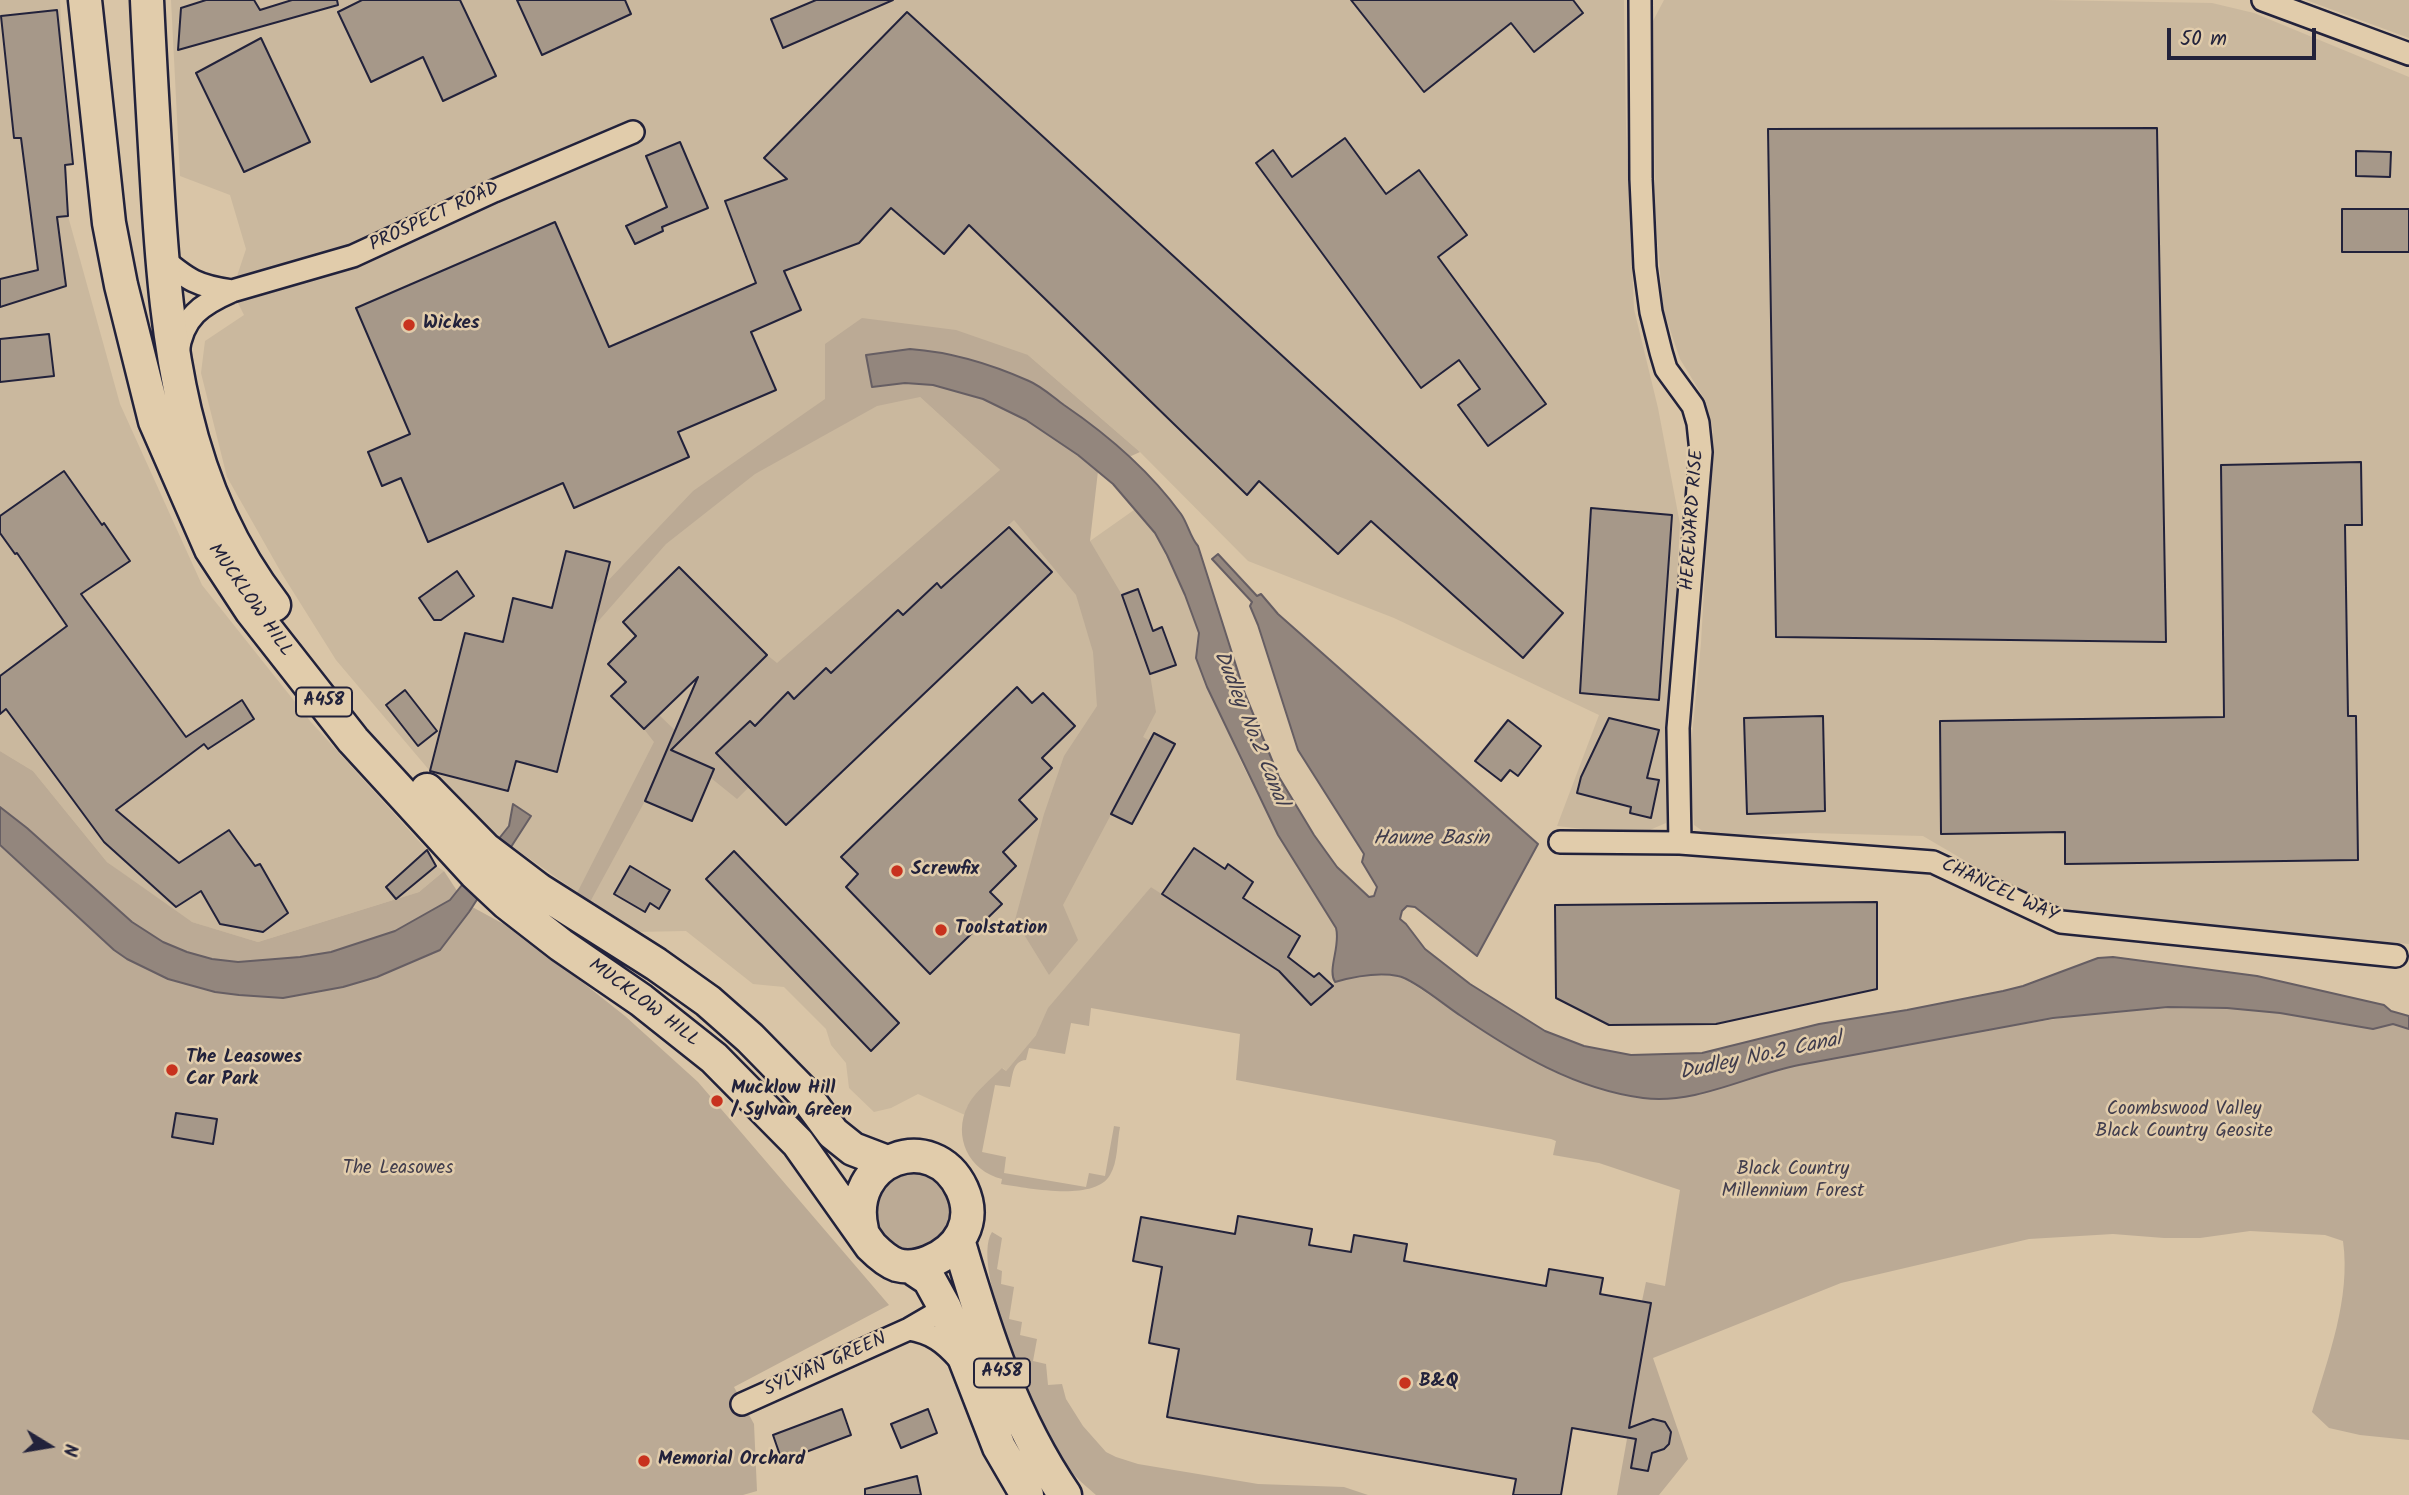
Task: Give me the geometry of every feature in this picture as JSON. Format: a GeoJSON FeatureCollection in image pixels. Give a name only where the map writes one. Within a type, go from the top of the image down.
{"type":"FeatureCollection","features":[{"type":"Feature","properties":{"kind":"highway","name":"MUCKLOW HILL"},"geometry":{"type":"LineString","coordinates":[[85,0],[109,223],[121,285],[155,421],[211,549],[251,610],[353,740],[475,873],[518,912],[641,1000],[714,1058],[798,1143],[871,1246],[896,1265],[911,1267],[929,1279],[945,1308],[999,1447],[1027,1495]]}},
{"type":"Feature","properties":{"kind":"highway","name":"MUCKLOW HILL"},"geometry":{"type":"LineString","coordinates":[[147,0],[168,325],[187,424],[226,530],[267,595],[386,744],[485,849],[539,890],[656,964],[708,1001],[750,1038],[793,1082],[833,1133],[853,1149],[887,1162],[910,1155],[927,1159],[940,1165],[954,1177],[962,1189],[966,1209],[964,1234],[959,1243],[985,1332],[1022,1424],[1065,1495]]}},
{"type":"Feature","properties":{"kind":"highway"},"geometry":{"type":"LineString","coordinates":[[862,1230],[859,1208],[862,1194],[867,1182],[887,1162]]}},
{"type":"Feature","properties":{"kind":"highway"},"geometry":{"type":"LineString","coordinates":[[911,1267],[946,1255],[959,1243]]}},
{"type":"Feature","properties":{"kind":"street","name":"HEREWARD RISE"},"geometry":{"type":"LineString","coordinates":[[1640,0],[1641,179],[1645,267],[1651,312],[1666,369],[1693,406],[1699,422],[1701,452],[1679,717],[1679,843]]}},
{"type":"Feature","properties":{"kind":"street"},"geometry":{"type":"LineString","coordinates":[[2263,0],[2409,54]]}},
{"type":"Feature","properties":{"kind":"street","name":"PROSPECT ROAD"},"geometry":{"type":"LineString","coordinates":[[176,369],[181,337],[197,309],[232,291],[353,256],[494,191],[633,132]]}},
{"type":"Feature","properties":{"kind":"street","name":"PROSPECT ROAD"},"geometry":{"type":"LineString","coordinates":[[162,258],[200,286],[232,291]]}},
{"type":"Feature","properties":{"kind":"street","name":"CHANCEL WAY"},"geometry":{"type":"LineString","coordinates":[[1560,842],[1679,843],[1933,862],[2061,922],[2396,956]]}},
{"type":"Feature","properties":{"kind":"street","name":"SYLVAN GREEN"},"geometry":{"type":"LineString","coordinates":[[742,1404],[909,1329],[945,1308]]}},
{"type":"Feature","properties":{"kind":"street","name":"SYLVAN GREEN"},"geometry":{"type":"LineString","coordinates":[[909,1329],[926,1332],[940,1339],[968,1368]]}},
{"type":"Feature","properties":{"kind":"shaded area"},"geometry":{"type":"Polygon","coordinates":[[[0,0],[60,0],[68,216],[120,404],[202,585],[311,722],[427,850],[436,866],[444,871],[419,892],[258,942],[185,920],[107,862],[33,771],[0,751],[0,0]]]}},
{"type":"Feature","properties":{"kind":"shaded area"},"geometry":{"type":"Polygon","coordinates":[[[171,0],[1624,0],[1626,127],[1634,309],[1658,408],[1680,524],[1666,823],[1638,835],[1557,826],[1599,715],[1394,618],[1248,561],[1140,452],[1028,355],[920,397],[1000,470],[1090,541],[1134,510],[1155,533],[1185,595],[1199,633],[1196,658],[1242,764],[1278,835],[1336,928],[1337,950],[1332,974],[1335,982],[1311,1005],[1151,887],[1058,1024],[1036,1035],[1006,1071],[1003,1068],[967,1107],[965,1115],[918,1094],[891,1108],[874,1112],[849,1088],[846,1063],[831,1045],[826,1029],[784,987],[753,984],[686,931],[634,932],[483,826],[430,771],[336,660],[282,574],[227,477],[201,373],[205,341],[244,315],[232,291],[246,249],[230,195],[180,176],[171,0]]]}},
{"type":"Feature","properties":{"kind":"shaded area"},"geometry":{"type":"Polygon","coordinates":[[[1664,0],[2212,3],[2254,13],[2409,77],[2409,944],[2058,911],[2010,887],[1923,836],[1810,833],[1710,836],[1694,825],[1690,756],[1701,643],[1713,429],[1705,400],[1680,359],[1663,309],[1655,210],[1653,21],[1664,0]]]}},
{"type":"Feature","properties":{"kind":"shaded area"},"geometry":{"type":"Polygon","coordinates":[[[2306,0],[2409,0],[2409,38],[2306,0]]]}},
{"type":"Feature","properties":{"kind":"green space"},"geometry":{"type":"Polygon","coordinates":[[[862,318],[956,330],[1028,355],[1140,452],[1098,471],[1090,541],[1122,595],[1150,674],[1156,712],[1143,737],[1150,741],[1063,905],[1078,940],[1049,975],[1015,920],[1044,814],[1064,756],[1097,706],[1093,652],[1076,595],[1014,520],[941,588],[937,583],[903,615],[898,610],[831,673],[825,668],[794,699],[788,693],[755,726],[750,722],[716,753],[749,787],[737,799],[711,778],[685,767],[688,758],[667,749],[645,801],[590,902],[577,893],[654,742],[644,729],[659,715],[683,738],[767,655],[777,663],[1000,470],[920,397],[877,406],[755,474],[666,544],[594,626],[604,585],[693,491],[825,399],[825,344],[862,318]]]}},
{"type":"Feature","properties":{"kind":"green space","name":"The Leasowes"},"geometry":{"type":"Polygon","coordinates":[[[0,751],[33,771],[107,862],[192,922],[258,942],[419,892],[444,871],[465,903],[520,933],[625,1016],[698,1082],[889,1305],[734,1387],[754,1424],[757,1491],[743,1495],[0,1495],[0,751]]]}},
{"type":"Feature","properties":{"kind":"green space","name":"Coombswood Valley Black Country Geosite"},"geometry":{"type":"Polygon","coordinates":[[[1151,887],[1278,971],[1311,1005],[1335,982],[1359,975],[1401,976],[1497,1040],[1552,1071],[1602,1089],[1658,1099],[1684,1097],[1771,1071],[1943,1037],[2092,1013],[2202,1006],[2280,1013],[2373,1029],[2393,1024],[2409,1029],[2409,1440],[2360,1435],[2329,1428],[2312,1412],[2341,1306],[2345,1263],[2343,1241],[2325,1235],[2250,1231],[2200,1238],[2113,1234],[2029,1239],[1841,1283],[1653,1358],[1688,1459],[1659,1495],[1617,1495],[1651,1304],[1642,1301],[1646,1282],[1665,1286],[1680,1190],[1599,1163],[1553,1155],[1556,1141],[1551,1139],[1236,1080],[1240,1034],[1091,1008],[1089,1026],[1071,1023],[1065,1054],[1029,1048],[1026,1060],[1016,1066],[1010,1087],[995,1085],[982,1152],[1006,1157],[1004,1173],[1086,1187],[1089,1173],[1105,1176],[1114,1126],[1120,1127],[1116,1158],[1110,1175],[1102,1183],[1090,1188],[1076,1191],[1043,1190],[1001,1184],[1002,1179],[990,1175],[973,1161],[963,1140],[962,1129],[971,1100],[1002,1068],[1006,1071],[1036,1035],[1048,1008],[1151,887]]]}},
{"type":"Feature","properties":{"kind":"green space"},"geometry":{"type":"Polygon","coordinates":[[[909,1172],[933,1177],[951,1193],[954,1227],[919,1255],[891,1247],[878,1229],[874,1218],[876,1198],[881,1190],[888,1182],[909,1172]]]}},
{"type":"Feature","properties":{"kind":"green space"},"geometry":{"type":"Polygon","coordinates":[[[992,1232],[1002,1238],[997,1269],[1002,1271],[1001,1284],[1014,1287],[1009,1319],[1022,1322],[1020,1335],[1037,1339],[1033,1361],[1046,1364],[1048,1385],[1062,1384],[1066,1399],[1083,1426],[1106,1452],[1138,1464],[1258,1484],[1344,1487],[1368,1495],[1096,1495],[1072,1472],[1057,1450],[1012,1351],[990,1280],[987,1251],[992,1232]]]}},
{"type":"Feature","properties":{"kind":"water"},"geometry":{"type":"Polygon","coordinates":[[[910,349],[971,360],[1033,383],[1112,441],[1142,468],[1169,498],[1198,546],[1245,694],[1279,777],[1337,867],[1369,897],[1374,896],[1377,887],[1362,862],[1364,854],[1298,750],[1250,606],[1252,602],[1212,559],[1218,554],[1257,596],[1261,594],[1278,614],[1538,844],[1477,956],[1415,907],[1407,906],[1400,919],[1425,949],[1470,984],[1545,1031],[1584,1046],[1631,1055],[1702,1053],[1819,1024],[2003,991],[2098,958],[2113,957],[2257,976],[2384,1005],[2391,1011],[2409,1016],[2409,1029],[2393,1024],[2373,1029],[2280,1013],[2227,1008],[2168,1007],[2053,1018],[1799,1065],[1702,1093],[1663,1099],[1643,1098],[1594,1087],[1548,1068],[1504,1044],[1404,978],[1374,975],[1335,982],[1332,971],[1337,942],[1336,928],[1278,835],[1207,687],[1196,658],[1199,633],[1185,595],[1155,533],[1113,484],[1078,455],[1026,420],[983,399],[933,385],[905,383],[872,387],[866,355],[910,349]]]}},
{"type":"Feature","properties":{"kind":"water"},"geometry":{"type":"Polygon","coordinates":[[[513,804],[531,816],[469,912],[440,950],[377,977],[343,987],[283,998],[215,992],[168,979],[127,959],[0,845],[0,807],[132,922],[163,942],[187,952],[238,962],[331,952],[395,931],[450,900],[509,826],[513,804]]]}},
{"type":"Feature","properties":{"kind":"building"},"geometry":{"type":"Polygon","coordinates":[[[206,0],[254,0],[260,10],[292,0],[337,0],[338,5],[178,50],[181,8],[206,0]]]}},
{"type":"Feature","properties":{"kind":"building"},"geometry":{"type":"Polygon","coordinates":[[[362,0],[460,0],[496,76],[443,101],[423,57],[371,82],[338,12],[362,0]]]}},
{"type":"Feature","properties":{"kind":"building"},"geometry":{"type":"Polygon","coordinates":[[[517,0],[625,0],[631,14],[542,55],[517,0]]]}},
{"type":"Feature","properties":{"kind":"building"},"geometry":{"type":"Polygon","coordinates":[[[816,0],[893,0],[783,48],[771,19],[816,0]]]}},
{"type":"Feature","properties":{"kind":"building"},"geometry":{"type":"Polygon","coordinates":[[[1351,0],[1573,0],[1583,13],[1534,52],[1511,23],[1424,92],[1351,0]]]}},
{"type":"Feature","properties":{"kind":"building"},"geometry":{"type":"Polygon","coordinates":[[[57,10],[73,164],[65,165],[68,216],[57,217],[66,286],[0,307],[0,279],[38,270],[21,138],[14,138],[1,16],[57,10]]]}},
{"type":"Feature","properties":{"kind":"building"},"geometry":{"type":"Polygon","coordinates":[[[907,12],[1563,613],[1523,658],[1371,521],[1338,554],[1259,481],[1247,495],[969,225],[944,254],[891,208],[859,243],[784,271],[801,310],[751,332],[776,390],[678,432],[689,457],[574,508],[563,483],[428,542],[401,478],[382,486],[368,452],[410,434],[356,308],[555,222],[609,347],[756,283],[725,201],[787,179],[764,158],[907,12]]]}},
{"type":"Feature","properties":{"kind":"building"},"geometry":{"type":"Polygon","coordinates":[[[261,38],[310,142],[244,172],[196,73],[261,38]]]}},
{"type":"Feature","properties":{"kind":"building"},"geometry":{"type":"Polygon","coordinates":[[[2157,128],[2166,642],[1776,637],[1768,129],[2157,128]]]}},
{"type":"Feature","properties":{"kind":"building"},"geometry":{"type":"Polygon","coordinates":[[[1345,138],[1386,194],[1419,170],[1467,235],[1438,257],[1546,404],[1488,446],[1458,405],[1480,389],[1459,360],[1421,388],[1256,163],[1273,150],[1292,177],[1345,138]]]}},
{"type":"Feature","properties":{"kind":"building"},"geometry":{"type":"Polygon","coordinates":[[[680,142],[708,208],[662,227],[663,231],[635,244],[626,226],[667,207],[646,156],[680,142]]]}},
{"type":"Feature","properties":{"kind":"building"},"geometry":{"type":"Polygon","coordinates":[[[2356,151],[2391,152],[2390,177],[2356,176],[2356,151]]]}},
{"type":"Feature","properties":{"kind":"building"},"geometry":{"type":"Polygon","coordinates":[[[2342,209],[2409,209],[2409,252],[2342,252],[2342,209]]]}},
{"type":"Feature","properties":{"kind":"building"},"geometry":{"type":"Polygon","coordinates":[[[49,334],[54,376],[0,382],[0,339],[49,334]]]}},
{"type":"Feature","properties":{"kind":"building"},"geometry":{"type":"Polygon","coordinates":[[[2361,462],[2362,525],[2345,525],[2348,716],[2356,716],[2358,860],[2065,864],[2065,832],[1941,834],[1940,721],[2224,717],[2221,465],[2361,462]]]}},
{"type":"Feature","properties":{"kind":"building"},"geometry":{"type":"Polygon","coordinates":[[[64,471],[130,561],[81,594],[186,737],[242,700],[254,719],[208,749],[204,744],[116,810],[179,863],[229,830],[255,866],[260,864],[288,913],[263,932],[220,924],[201,891],[176,907],[104,842],[6,709],[0,714],[0,676],[67,626],[17,553],[15,554],[0,533],[0,516],[64,471]]]}},
{"type":"Feature","properties":{"kind":"building"},"geometry":{"type":"Polygon","coordinates":[[[1591,508],[1672,515],[1659,700],[1580,693],[1591,508]]]}},
{"type":"Feature","properties":{"kind":"building"},"geometry":{"type":"Polygon","coordinates":[[[1009,527],[1052,572],[786,825],[716,753],[750,721],[755,726],[788,692],[794,699],[826,668],[831,673],[898,610],[903,615],[937,583],[941,588],[1009,527]]]}},
{"type":"Feature","properties":{"kind":"building"},"geometry":{"type":"Polygon","coordinates":[[[566,551],[610,562],[557,772],[516,761],[508,791],[430,771],[465,633],[503,642],[513,598],[552,608],[566,551]]]}},
{"type":"Feature","properties":{"kind":"building"},"geometry":{"type":"Polygon","coordinates":[[[679,567],[767,655],[671,750],[714,769],[692,821],[645,801],[698,677],[644,729],[611,696],[626,682],[608,664],[636,636],[623,622],[679,567]]]}},
{"type":"Feature","properties":{"kind":"building"},"geometry":{"type":"Polygon","coordinates":[[[457,571],[474,596],[441,620],[434,620],[419,598],[457,571]]]}},
{"type":"Feature","properties":{"kind":"building"},"geometry":{"type":"Polygon","coordinates":[[[1138,589],[1153,631],[1162,627],[1176,665],[1150,674],[1122,595],[1138,589]]]}},
{"type":"Feature","properties":{"kind":"building"},"geometry":{"type":"Polygon","coordinates":[[[1017,687],[1032,703],[1043,693],[1075,726],[1042,758],[1052,768],[1019,800],[1037,819],[1003,852],[1016,866],[990,892],[1002,904],[930,974],[846,887],[858,874],[841,857],[1017,687]]]}},
{"type":"Feature","properties":{"kind":"building"},"geometry":{"type":"Polygon","coordinates":[[[405,690],[437,731],[418,746],[386,705],[405,690]]]}},
{"type":"Feature","properties":{"kind":"building"},"geometry":{"type":"Polygon","coordinates":[[[1823,716],[1825,811],[1747,814],[1744,718],[1823,716]]]}},
{"type":"Feature","properties":{"kind":"building"},"geometry":{"type":"Polygon","coordinates":[[[1609,718],[1659,730],[1647,778],[1659,780],[1651,818],[1630,813],[1631,807],[1577,793],[1581,777],[1609,718]]]}},
{"type":"Feature","properties":{"kind":"building"},"geometry":{"type":"Polygon","coordinates":[[[1508,720],[1541,746],[1518,776],[1510,770],[1501,781],[1475,761],[1508,720]]]}},
{"type":"Feature","properties":{"kind":"building"},"geometry":{"type":"Polygon","coordinates":[[[1154,733],[1175,744],[1132,824],[1111,814],[1154,733]]]}},
{"type":"Feature","properties":{"kind":"building"},"geometry":{"type":"Polygon","coordinates":[[[1194,848],[1225,869],[1228,864],[1253,882],[1243,898],[1300,936],[1288,957],[1314,977],[1319,973],[1333,986],[1311,1005],[1279,971],[1162,894],[1194,848]]]}},
{"type":"Feature","properties":{"kind":"building"},"geometry":{"type":"Polygon","coordinates":[[[427,850],[436,866],[396,899],[386,887],[427,850]]]}},
{"type":"Feature","properties":{"kind":"building"},"geometry":{"type":"Polygon","coordinates":[[[734,851],[899,1023],[871,1051],[706,879],[734,851]]]}},
{"type":"Feature","properties":{"kind":"building"},"geometry":{"type":"Polygon","coordinates":[[[630,866],[670,890],[659,909],[650,903],[645,912],[614,894],[630,866]]]}},
{"type":"Feature","properties":{"kind":"building"},"geometry":{"type":"Polygon","coordinates":[[[1877,902],[1877,989],[1716,1024],[1609,1025],[1556,998],[1555,905],[1877,902]]]}},
{"type":"Feature","properties":{"kind":"building"},"geometry":{"type":"Polygon","coordinates":[[[176,1113],[217,1119],[213,1144],[172,1137],[176,1113]]]}},
{"type":"Feature","properties":{"kind":"building","name":"B&Q"},"geometry":{"type":"Polygon","coordinates":[[[1238,1216],[1312,1229],[1309,1245],[1351,1252],[1354,1235],[1407,1244],[1404,1261],[1546,1286],[1549,1269],[1603,1278],[1600,1294],[1651,1303],[1629,1428],[1653,1419],[1665,1422],[1671,1432],[1669,1444],[1652,1453],[1648,1471],[1631,1468],[1636,1439],[1572,1428],[1561,1495],[1513,1495],[1516,1479],[1167,1417],[1179,1349],[1149,1343],[1162,1267],[1133,1261],[1141,1217],[1235,1234],[1238,1216]]]}},
{"type":"Feature","properties":{"kind":"building"},"geometry":{"type":"Polygon","coordinates":[[[842,1409],[851,1435],[782,1461],[773,1435],[842,1409]]]}},
{"type":"Feature","properties":{"kind":"building"},"geometry":{"type":"Polygon","coordinates":[[[928,1409],[937,1433],[901,1448],[891,1424],[928,1409]]]}},
{"type":"Feature","properties":{"kind":"building"},"geometry":{"type":"Polygon","coordinates":[[[917,1476],[921,1495],[865,1495],[865,1489],[917,1476]]]}},
{"type":"Feature","properties":{"kind":"place","name":"Wickes"},"geometry":{"type":"Point","coordinates":[409,325]}},
{"type":"Feature","properties":{"kind":"place","name":"Screwfix"},"geometry":{"type":"Point","coordinates":[897,871]}},
{"type":"Feature","properties":{"kind":"place","name":"Toolstation"},"geometry":{"type":"Point","coordinates":[941,930]}},
{"type":"Feature","properties":{"kind":"place","name":"The Leasowes Car Park"},"geometry":{"type":"Point","coordinates":[172,1070]}},
{"type":"Feature","properties":{"kind":"place","name":"Mucklow Hill / Sylvan Green"},"geometry":{"type":"Point","coordinates":[717,1101]}},
{"type":"Feature","properties":{"kind":"place","name":"B&Q"},"geometry":{"type":"Point","coordinates":[1405,1383]}},
{"type":"Feature","properties":{"kind":"place","name":"Memorial Orchard"},"geometry":{"type":"Point","coordinates":[644,1461]}},
{"type":"Feature","properties":{"kind":"water label","name":"Dudley No.2 Canal"},"geometry":{"type":"Point","coordinates":[1249,729]}},
{"type":"Feature","properties":{"kind":"water label","name":"Hawne Basin"},"geometry":{"type":"Point","coordinates":[1431,840]}},
{"type":"Feature","properties":{"kind":"water label","name":"Dudley No.2 Canal"},"geometry":{"type":"Point","coordinates":[1761,1058]}},
{"type":"Feature","properties":{"kind":"park label","name":"Black Country Millennium Forest"},"geometry":{"type":"Point","coordinates":[1793,1182]}}]}
